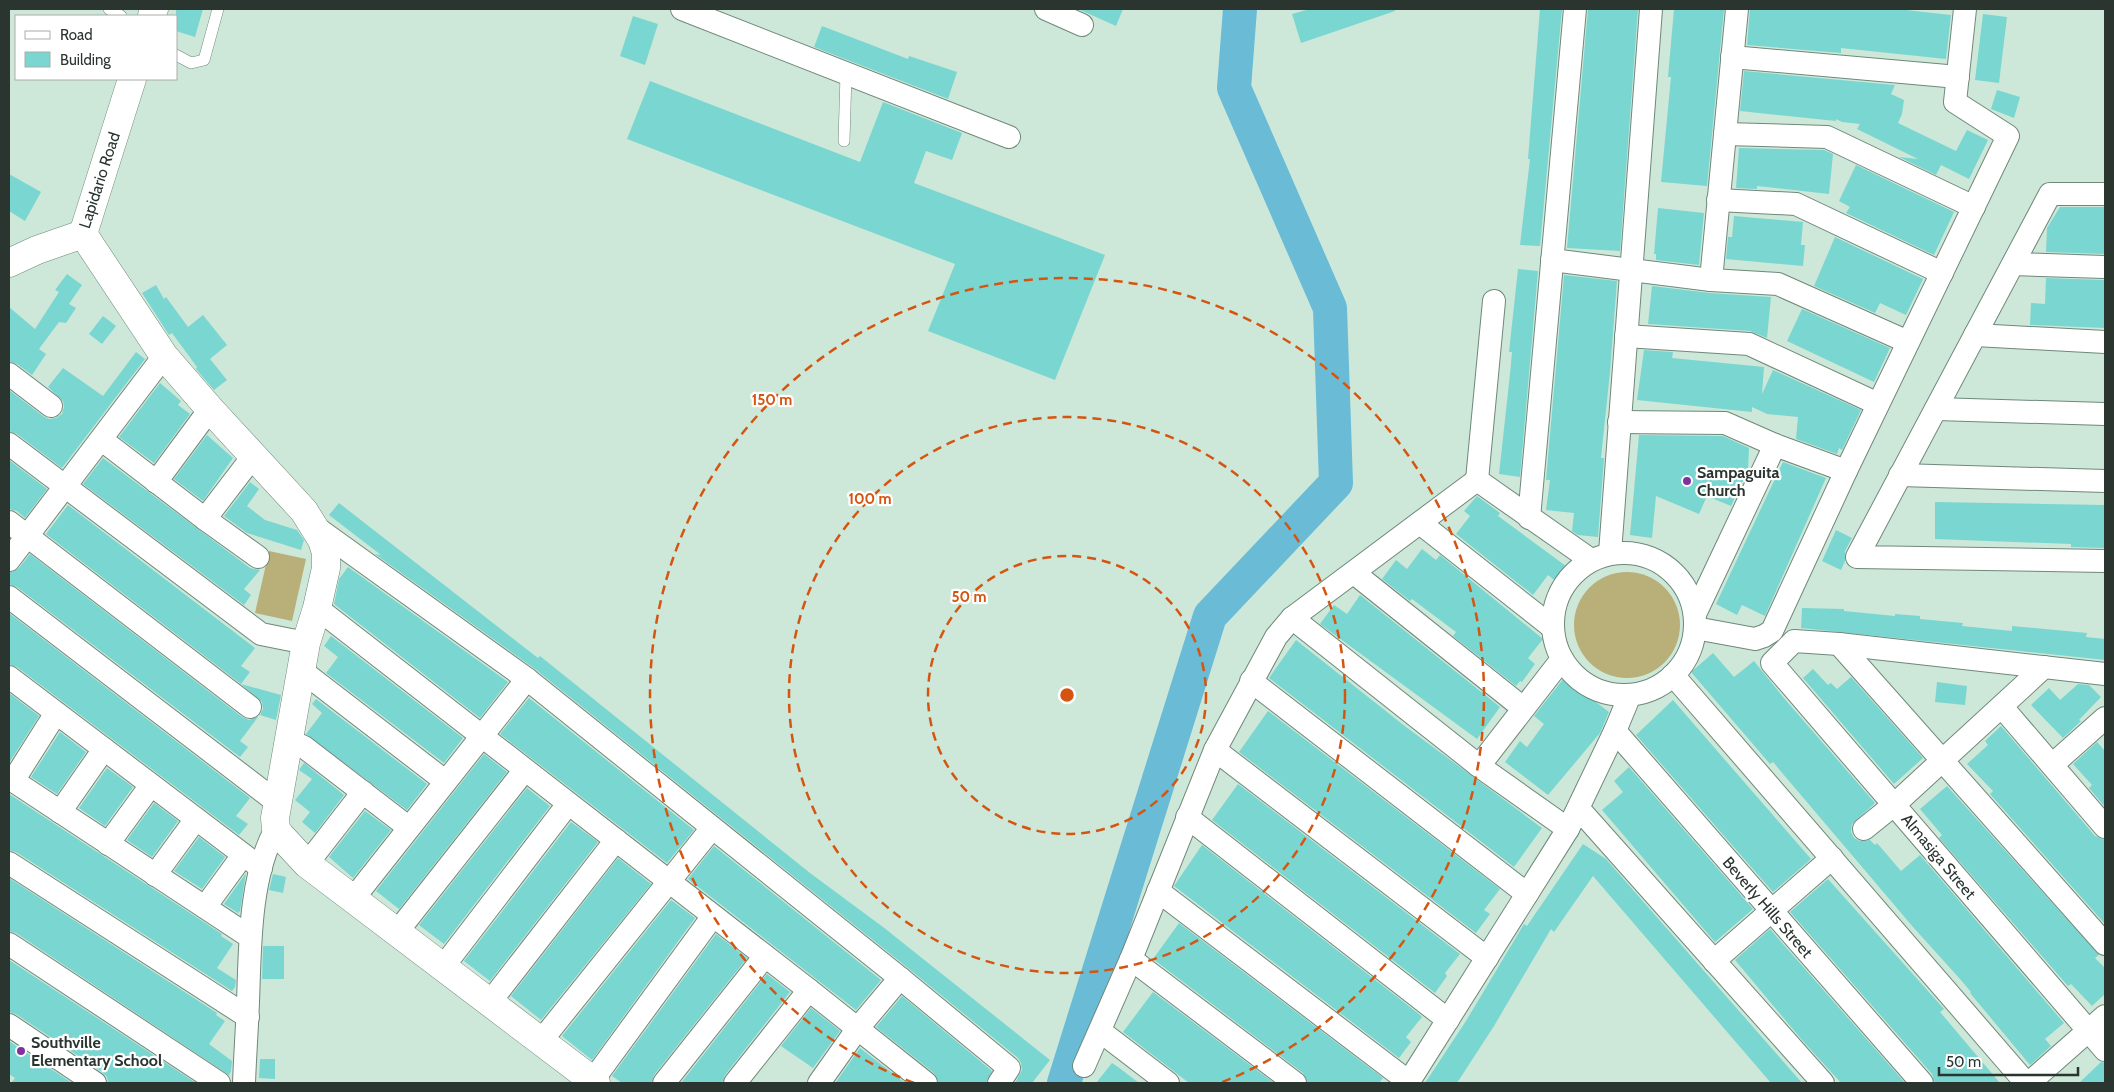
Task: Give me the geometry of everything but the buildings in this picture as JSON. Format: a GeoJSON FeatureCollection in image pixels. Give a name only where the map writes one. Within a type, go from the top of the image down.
{"type":"FeatureCollection","features":[{"type":"Feature","properties":{"kind":"street"},"geometry":{"type":"LineString","coordinates":[[682,9],[1009,137]]}},
{"type":"Feature","properties":{"kind":"street"},"geometry":{"type":"LineString","coordinates":[[1046,9],[1082,25]]}},
{"type":"Feature","properties":{"kind":"street"},"geometry":{"type":"LineString","coordinates":[[1529,518],[1575,9]]}},
{"type":"Feature","properties":{"kind":"street"},"geometry":{"type":"LineString","coordinates":[[1600,557],[1619,422],[1651,9]]}},
{"type":"Feature","properties":{"kind":"street"},"geometry":{"type":"LineString","coordinates":[[1711,280],[1737,9]]}},
{"type":"Feature","properties":{"kind":"street"},"geometry":{"type":"LineString","coordinates":[[1695,621],[1755,639],[1772,631],[1846,471],[2008,136],[1956,102],[1964,9]]}},
{"type":"Feature","properties":{"kind":"street"},"geometry":{"type":"LineString","coordinates":[[1732,56],[1958,77]]}},
{"type":"Feature","properties":{"kind":"street","name":"Lapidario Road"},"geometry":{"type":"LineString","coordinates":[[9,263],[37,250],[83,234],[132,80]]}},
{"type":"Feature","properties":{"kind":"street"},"geometry":{"type":"LineString","coordinates":[[1725,134],[1827,137],[1974,207]]}},
{"type":"Feature","properties":{"kind":"street"},"geometry":{"type":"LineString","coordinates":[[2105,194],[2050,194],[1857,557],[2105,561]]}},
{"type":"Feature","properties":{"kind":"street"},"geometry":{"type":"LineString","coordinates":[[1718,200],[1796,204],[1942,273]]}},
{"type":"Feature","properties":{"kind":"street"},"geometry":{"type":"LineString","coordinates":[[83,234],[164,356],[304,511],[314,526],[326,552],[326,568],[317,608],[306,643],[277,816],[261,868],[250,937],[244,1083]]}},
{"type":"Feature","properties":{"kind":"street"},"geometry":{"type":"LineString","coordinates":[[1552,260],[1711,280],[1778,284],[1908,342]]}},
{"type":"Feature","properties":{"kind":"street"},"geometry":{"type":"LineString","coordinates":[[2013,264],[2105,267]]}},
{"type":"Feature","properties":{"kind":"street"},"geometry":{"type":"LineString","coordinates":[[1084,1066],[1131,959],[1215,750],[1276,637],[1292,618],[1477,480],[1494,301]]}},
{"type":"Feature","properties":{"kind":"street"},"geometry":{"type":"LineString","coordinates":[[1975,335],[2105,342]]}},
{"type":"Feature","properties":{"kind":"street"},"geometry":{"type":"LineString","coordinates":[[1626,336],[1749,344],[1878,404]]}},
{"type":"Feature","properties":{"kind":"street"},"geometry":{"type":"LineString","coordinates":[[9,560],[164,356]]}},
{"type":"Feature","properties":{"kind":"street"},"geometry":{"type":"LineString","coordinates":[[9,374],[51,406]]}},
{"type":"Feature","properties":{"kind":"street"},"geometry":{"type":"LineString","coordinates":[[156,482],[210,409]]}},
{"type":"Feature","properties":{"kind":"street"},"geometry":{"type":"LineString","coordinates":[[1936,409],[2105,414]]}},
{"type":"Feature","properties":{"kind":"street"},"geometry":{"type":"LineString","coordinates":[[1619,422],[1725,423],[1775,445],[1846,471]]}},
{"type":"Feature","properties":{"kind":"street"},"geometry":{"type":"LineString","coordinates":[[102,440],[258,557]]}},
{"type":"Feature","properties":{"kind":"street"},"geometry":{"type":"LineString","coordinates":[[9,444],[261,634],[306,643]]}},
{"type":"Feature","properties":{"kind":"street"},"geometry":{"type":"LineString","coordinates":[[1695,621],[1687,592],[1674,573],[1655,559],[1632,553],[1600,557],[1574,572],[1562,588],[1554,607],[1552,627],[1555,644],[1562,659],[1580,679],[1603,692],[1630,695],[1646,692],[1674,675],[1684,662],[1692,646],[1695,621],[1775,445]]}},
{"type":"Feature","properties":{"kind":"street"},"geometry":{"type":"LineString","coordinates":[[205,519],[254,455]]}},
{"type":"Feature","properties":{"kind":"street"},"geometry":{"type":"LineString","coordinates":[[1900,476],[2105,481]]}},
{"type":"Feature","properties":{"kind":"street"},"geometry":{"type":"LineString","coordinates":[[1477,480],[1529,518],[1600,557]]}},
{"type":"Feature","properties":{"kind":"street"},"geometry":{"type":"LineString","coordinates":[[9,522],[250,707]]}},
{"type":"Feature","properties":{"kind":"street"},"geometry":{"type":"LineString","coordinates":[[1420,523],[1552,627]]}},
{"type":"Feature","properties":{"kind":"street"},"geometry":{"type":"LineString","coordinates":[[314,526],[527,679],[900,978],[1009,1068],[999,1083]]}},
{"type":"Feature","properties":{"kind":"street"},"geometry":{"type":"LineString","coordinates":[[1354,573],[1523,708]]}},
{"type":"Feature","properties":{"kind":"street"},"geometry":{"type":"LineString","coordinates":[[9,597],[277,816],[307,864],[595,1082],[713,916]]}},
{"type":"Feature","properties":{"kind":"street"},"geometry":{"type":"LineString","coordinates":[[317,608],[481,735],[524,771],[858,1028],[926,1083]]}},
{"type":"Feature","properties":{"kind":"street"},"geometry":{"type":"LineString","coordinates":[[1292,618],[1479,766],[1568,829]]}},
{"type":"Feature","properties":{"kind":"street","name":"Almasiga Street"},"geometry":{"type":"LineString","coordinates":[[1839,644],[1794,641],[1772,663],[2105,1050]]}},
{"type":"Feature","properties":{"kind":"street"},"geometry":{"type":"LineString","coordinates":[[1839,644],[2105,674]]}},
{"type":"Feature","properties":{"kind":"street"},"geometry":{"type":"LineString","coordinates":[[1839,644],[2105,944]]}},
{"type":"Feature","properties":{"kind":"street"},"geometry":{"type":"LineString","coordinates":[[1479,766],[1562,659]]}},
{"type":"Feature","properties":{"kind":"street"},"geometry":{"type":"LineString","coordinates":[[1864,829],[1895,804],[2044,667]]}},
{"type":"Feature","properties":{"kind":"street"},"geometry":{"type":"LineString","coordinates":[[302,671],[445,781]]}},
{"type":"Feature","properties":{"kind":"street"},"geometry":{"type":"LineString","coordinates":[[1674,675],[2027,1083],[2105,1016]]}},
{"type":"Feature","properties":{"kind":"street"},"geometry":{"type":"LineString","coordinates":[[353,899],[408,827],[527,679]]}},
{"type":"Feature","properties":{"kind":"street"},"geometry":{"type":"LineString","coordinates":[[10,680],[261,868]]}},
{"type":"Feature","properties":{"kind":"street"},"geometry":{"type":"LineString","coordinates":[[1252,681],[1527,894]]}},
{"type":"Feature","properties":{"kind":"street"},"geometry":{"type":"LineString","coordinates":[[1158,891],[1409,1083],[1568,829],[1579,809],[1630,695]]}},
{"type":"Feature","properties":{"kind":"street"},"geometry":{"type":"LineString","coordinates":[[2002,707],[2052,766],[2102,818]]}},
{"type":"Feature","properties":{"kind":"street"},"geometry":{"type":"LineString","coordinates":[[56,713],[11,780],[250,937]]}},
{"type":"Feature","properties":{"kind":"street"},"geometry":{"type":"LineString","coordinates":[[2052,766],[2105,718]]}},
{"type":"Feature","properties":{"kind":"street","name":"Beverly Hills Street"},"geometry":{"type":"LineString","coordinates":[[1615,731],[1922,1083]]}},
{"type":"Feature","properties":{"kind":"street"},"geometry":{"type":"LineString","coordinates":[[289,740],[304,746],[408,827]]}},
{"type":"Feature","properties":{"kind":"street"},"geometry":{"type":"LineString","coordinates":[[60,812],[104,749]]}},
{"type":"Feature","properties":{"kind":"street"},"geometry":{"type":"LineString","coordinates":[[1215,750],[1487,958]]}},
{"type":"Feature","properties":{"kind":"street"},"geometry":{"type":"LineString","coordinates":[[397,932],[524,771]]}},
{"type":"Feature","properties":{"kind":"street"},"geometry":{"type":"LineString","coordinates":[[108,844],[151,785]]}},
{"type":"Feature","properties":{"kind":"street"},"geometry":{"type":"LineString","coordinates":[[307,864],[363,792]]}},
{"type":"Feature","properties":{"kind":"street"},"geometry":{"type":"LineString","coordinates":[[443,967],[568,804]]}},
{"type":"Feature","properties":{"kind":"street"},"geometry":{"type":"LineString","coordinates":[[1579,809],[1823,1083]]}},
{"type":"Feature","properties":{"kind":"street"},"geometry":{"type":"LineString","coordinates":[[1187,817],[1448,1020]]}},
{"type":"Feature","properties":{"kind":"street"},"geometry":{"type":"LineString","coordinates":[[155,874],[196,819]]}},
{"type":"Feature","properties":{"kind":"street"},"geometry":{"type":"LineString","coordinates":[[541,1042],[668,880],[712,828]]}},
{"type":"Feature","properties":{"kind":"street"},"geometry":{"type":"LineString","coordinates":[[490,1002],[616,840]]}},
{"type":"Feature","properties":{"kind":"street"},"geometry":{"type":"LineString","coordinates":[[205,907],[243,855]]}},
{"type":"Feature","properties":{"kind":"street"},"geometry":{"type":"LineString","coordinates":[[1714,961],[1832,858]]}},
{"type":"Feature","properties":{"kind":"street"},"geometry":{"type":"LineString","coordinates":[[9,863],[248,1017]]}},
{"type":"Feature","properties":{"kind":"street"},"geometry":{"type":"LineString","coordinates":[[9,944],[219,1083]]}},
{"type":"Feature","properties":{"kind":"street"},"geometry":{"type":"LineString","coordinates":[[664,1083],[765,956]]}},
{"type":"Feature","properties":{"kind":"street"},"geometry":{"type":"LineString","coordinates":[[1131,959],[1295,1083]]}},
{"type":"Feature","properties":{"kind":"street"},"geometry":{"type":"LineString","coordinates":[[824,1081],[858,1028],[900,978]]}},
{"type":"Feature","properties":{"kind":"street"},"geometry":{"type":"LineString","coordinates":[[735,1083],[809,990]]}},
{"type":"Feature","properties":{"kind":"street"},"geometry":{"type":"LineString","coordinates":[[9,1025],[95,1083]]}},
{"type":"Feature","properties":{"kind":"street"},"geometry":{"type":"LineString","coordinates":[[1100,1032],[1168,1083]]}},
{"type":"Feature","properties":{"kind":"lane"},"geometry":{"type":"LineString","coordinates":[[178,56],[191,63],[204,60],[218,9]]}},
{"type":"Feature","properties":{"kind":"lane"},"geometry":{"type":"LineString","coordinates":[[844,140],[846,74]]}},
{"type":"Feature","properties":{"kind":"shaded area"},"geometry":{"type":"Polygon","coordinates":[[[269,551],[306,559],[292,621],[255,613],[269,551]]]}},
{"type":"Feature","properties":{"kind":"shaded area"},"geometry":{"type":"Polygon","coordinates":[[[1627,572],[1647,576],[1665,587],[1676,605],[1680,625],[1676,645],[1665,663],[1647,674],[1627,678],[1607,674],[1589,663],[1578,645],[1574,625],[1578,605],[1589,587],[1607,576],[1627,572]]]}},
{"type":"Feature","properties":{"kind":"waterway"},"geometry":{"type":"LineString","coordinates":[[1064,1083],[1210,616],[1336,483],[1330,308],[1234,88],[1240,9]]}},
{"type":"Feature","properties":{"kind":"place","name":"Sampaguita Church"},"geometry":{"type":"Point","coordinates":[1687,481]}},
{"type":"Feature","properties":{"kind":"place","name":"Southville Elementary School"},"geometry":{"type":"Point","coordinates":[21,1051]}}]}
